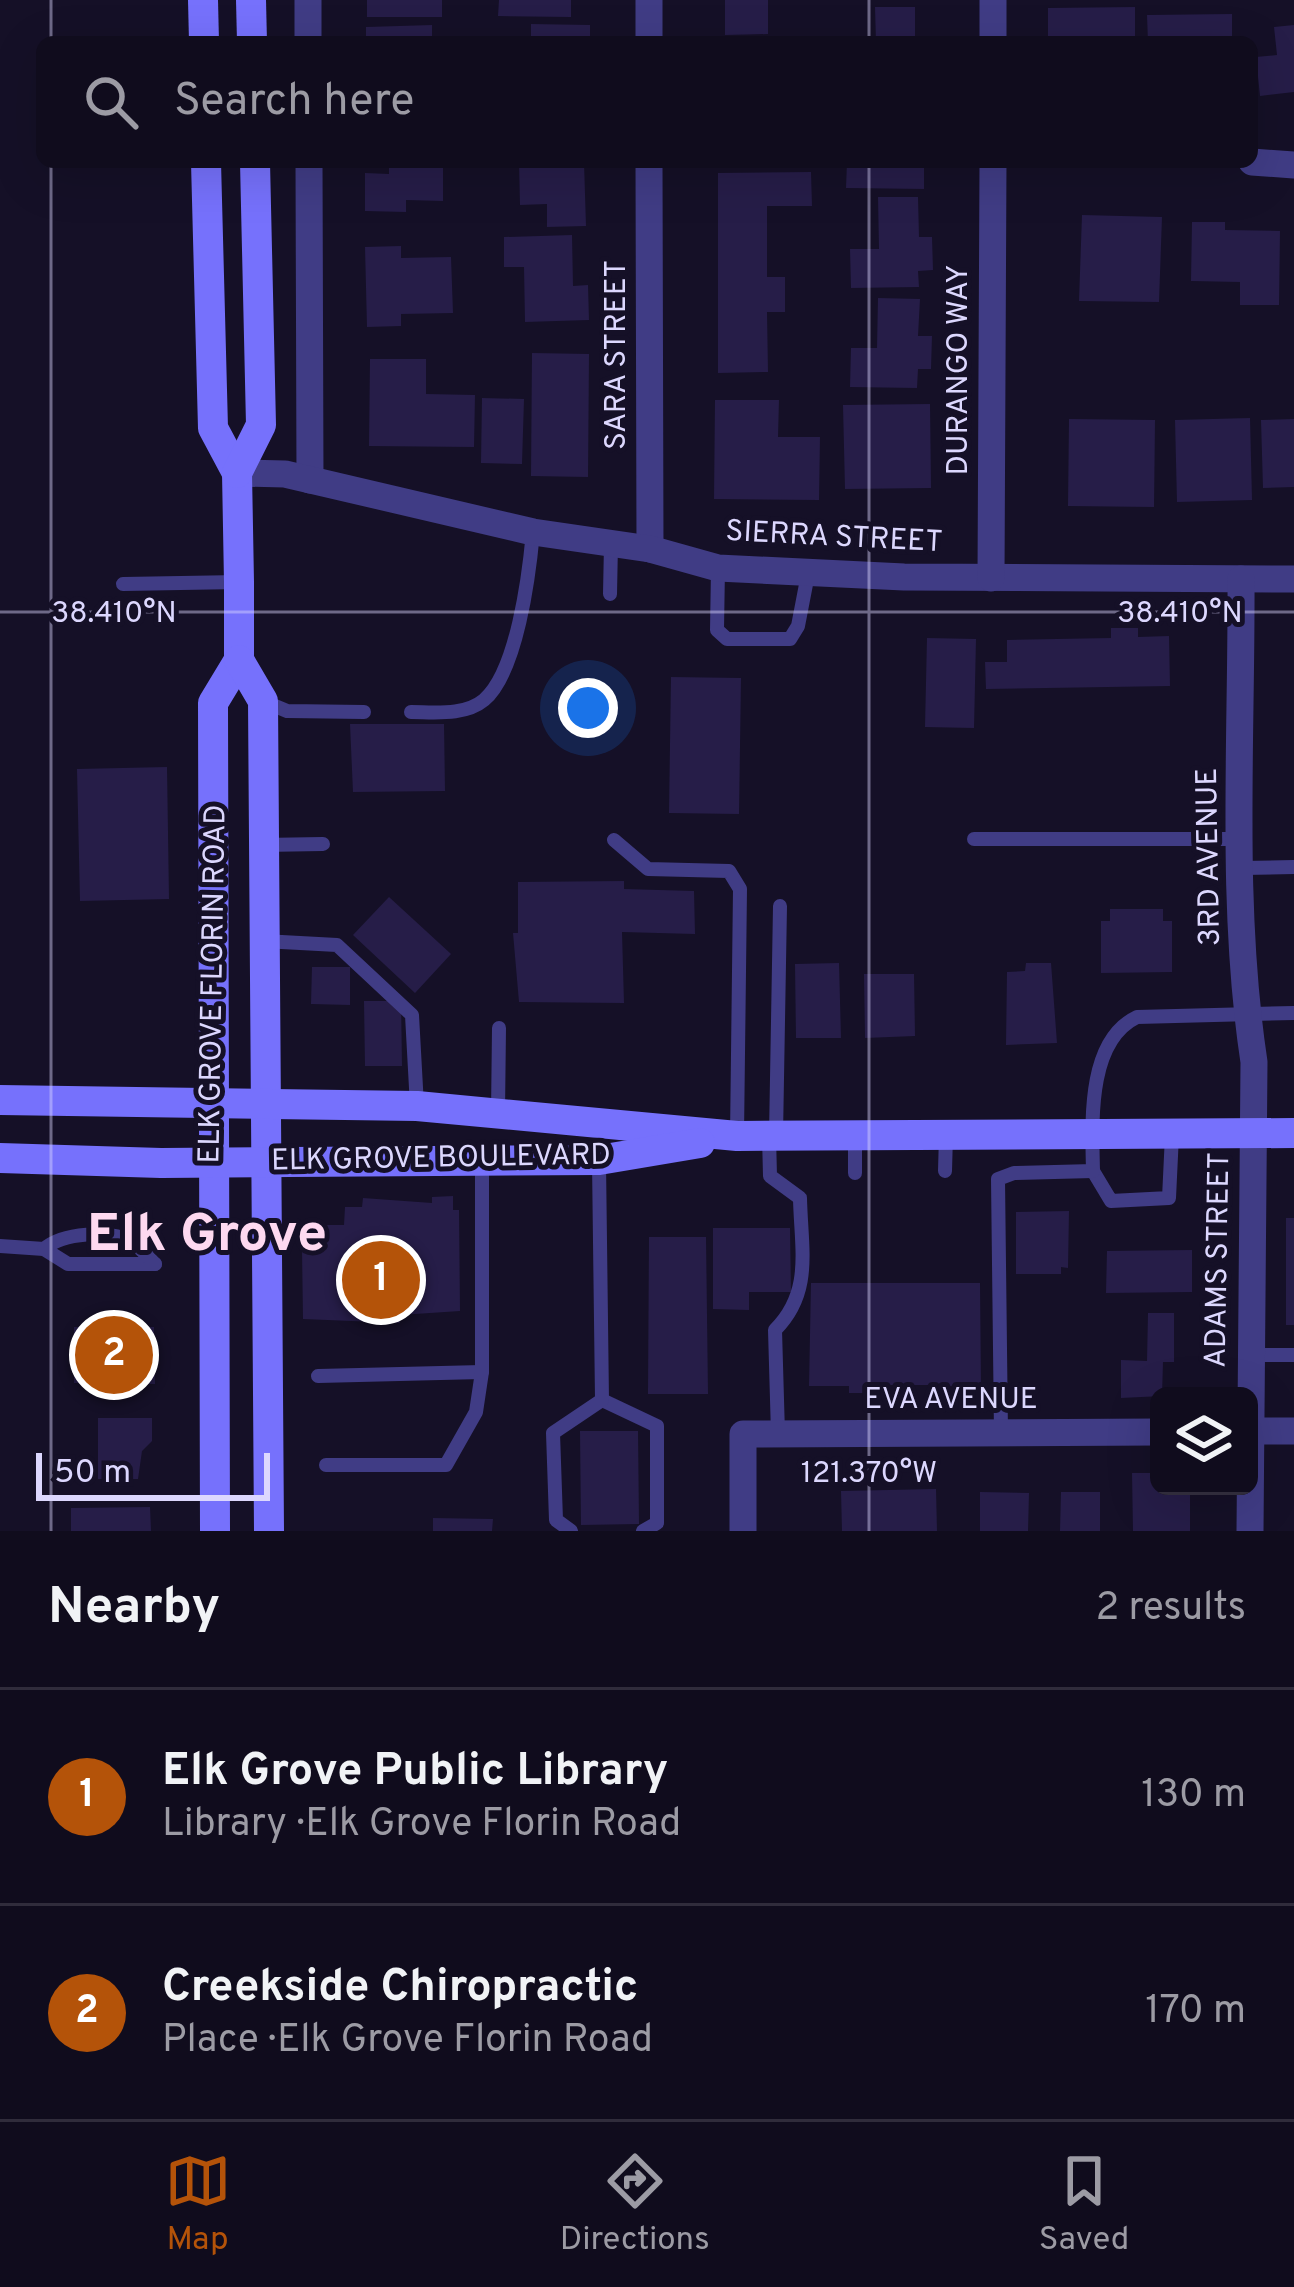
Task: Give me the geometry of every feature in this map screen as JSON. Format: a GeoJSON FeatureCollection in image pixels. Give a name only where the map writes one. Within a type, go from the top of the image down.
{"type":"FeatureCollection","features":[{"type":"Feature","properties":{"kind":"main road"},"geometry":{"type":"LineString","coordinates":[[203,0],[204,36]]}},
{"type":"Feature","properties":{"kind":"main road"},"geometry":{"type":"LineString","coordinates":[[251,0],[252,36]]}},
{"type":"Feature","properties":{"kind":"main road","name":"ELK GROVE FLORIN ROAD"},"geometry":{"type":"LineString","coordinates":[[206,168],[213,428],[237,473],[239,582],[239,660],[212,704],[214,1531]]}},
{"type":"Feature","properties":{"kind":"main road","name":"ELK GROVE FLORIN ROAD"},"geometry":{"type":"LineString","coordinates":[[237,473],[261,425],[255,168]]}},
{"type":"Feature","properties":{"kind":"main road"},"geometry":{"type":"LineString","coordinates":[[239,660],[263,701]]}},
{"type":"Feature","properties":{"kind":"main road","name":"ELK GROVE FLORIN ROAD"},"geometry":{"type":"LineString","coordinates":[[263,701],[269,1531]]}},
{"type":"Feature","properties":{"kind":"main road","name":"ELK GROVE BOULEVARD"},"geometry":{"type":"LineString","coordinates":[[0,1100],[417,1106],[737,1136],[1294,1132]]}},
{"type":"Feature","properties":{"kind":"main road","name":"ELK GROVE BOULEVARD"},"geometry":{"type":"LineString","coordinates":[[0,1158],[599,1160],[737,1136]]}},
{"type":"Feature","properties":{"kind":"street"},"geometry":{"type":"LineString","coordinates":[[308,0],[308,36]]}},
{"type":"Feature","properties":{"kind":"street"},"geometry":{"type":"LineString","coordinates":[[649,0],[649,36]]}},
{"type":"Feature","properties":{"kind":"street"},"geometry":{"type":"LineString","coordinates":[[993,0],[993,36]]}},
{"type":"Feature","properties":{"kind":"street"},"geometry":{"type":"LineString","coordinates":[[1258,162],[1294,165]]}},
{"type":"Feature","properties":{"kind":"street"},"geometry":{"type":"LineString","coordinates":[[309,168],[310,481]]}},
{"type":"Feature","properties":{"kind":"street","name":"SARA STREET"},"geometry":{"type":"LineString","coordinates":[[650,168],[650,548]]}},
{"type":"Feature","properties":{"kind":"street","name":"DURANGO WAY"},"geometry":{"type":"LineString","coordinates":[[991,578],[993,168]]}},
{"type":"Feature","properties":{"kind":"street","name":"SIERRA STREET"},"geometry":{"type":"LineString","coordinates":[[237,473],[310,481],[533,532],[650,548],[718,568],[991,578],[1294,579]]}},
{"type":"Feature","properties":{"kind":"street","name":"3RD AVENUE"},"geometry":{"type":"LineString","coordinates":[[1241,579],[1242,838],[1254,1133]]}},
{"type":"Feature","properties":{"kind":"street","name":"ADAMS STREET"},"geometry":{"type":"LineString","coordinates":[[1251,1387],[1254,1133]]}},
{"type":"Feature","properties":{"kind":"street"},"geometry":{"type":"LineString","coordinates":[[1258,1431],[1294,1431]]}},
{"type":"Feature","properties":{"kind":"street","name":"EVA AVENUE"},"geometry":{"type":"LineString","coordinates":[[743,1531],[743,1434],[1150,1432]]}},
{"type":"Feature","properties":{"kind":"street","name":"ADAMS STREET"},"geometry":{"type":"LineString","coordinates":[[1250,1495],[1250,1531]]}},
{"type":"Feature","properties":{"kind":"lane"},"geometry":{"type":"LineString","coordinates":[[411,712],[459,711],[482,702],[504,674],[533,532]]}},
{"type":"Feature","properties":{"kind":"lane"},"geometry":{"type":"LineString","coordinates":[[610,594],[611,544]]}},
{"type":"Feature","properties":{"kind":"lane"},"geometry":{"type":"LineString","coordinates":[[718,568],[717,630],[727,639],[790,639],[798,626],[808,574]]}},
{"type":"Feature","properties":{"kind":"lane"},"geometry":{"type":"LineString","coordinates":[[123,584],[239,582]]}},
{"type":"Feature","properties":{"kind":"lane"},"geometry":{"type":"LineString","coordinates":[[263,701],[287,711],[364,712]]}},
{"type":"Feature","properties":{"kind":"lane"},"geometry":{"type":"LineString","coordinates":[[974,838],[1242,838]]}},
{"type":"Feature","properties":{"kind":"lane"},"geometry":{"type":"LineString","coordinates":[[614,840],[648,869],[729,871],[740,889],[737,1136]]}},
{"type":"Feature","properties":{"kind":"lane"},"geometry":{"type":"LineString","coordinates":[[262,845],[323,844]]}},
{"type":"Feature","properties":{"kind":"lane"},"geometry":{"type":"LineString","coordinates":[[1243,868],[1294,867]]}},
{"type":"Feature","properties":{"kind":"lane"},"geometry":{"type":"LineString","coordinates":[[778,1434],[775,1330],[796,1309],[802,1279],[800,1198],[770,1176],[783,1136],[780,906]]}},
{"type":"Feature","properties":{"kind":"lane"},"geometry":{"type":"LineString","coordinates":[[263,941],[337,945],[412,1015],[417,1106]]}},
{"type":"Feature","properties":{"kind":"lane"},"geometry":{"type":"LineString","coordinates":[[1172,1134],[1169,1198],[1111,1201],[1094,1171],[1092,1134],[1102,1056],[1118,1027],[1137,1017],[1294,1013]]}},
{"type":"Feature","properties":{"kind":"lane"},"geometry":{"type":"LineString","coordinates":[[498,1112],[499,1028]]}},
{"type":"Feature","properties":{"kind":"lane"},"geometry":{"type":"LineString","coordinates":[[945,1171],[946,1135]]}},
{"type":"Feature","properties":{"kind":"lane"},"geometry":{"type":"LineString","coordinates":[[854,1173],[855,1136]]}},
{"type":"Feature","properties":{"kind":"lane"},"geometry":{"type":"LineString","coordinates":[[326,1465],[446,1465],[476,1412],[482,1372],[482,1159]]}},
{"type":"Feature","properties":{"kind":"lane"},"geometry":{"type":"LineString","coordinates":[[599,1160],[602,1400]]}},
{"type":"Feature","properties":{"kind":"lane"},"geometry":{"type":"LineString","coordinates":[[1000,1432],[998,1180],[1014,1173],[1094,1171]]}},
{"type":"Feature","properties":{"kind":"lane"},"geometry":{"type":"LineString","coordinates":[[0,1246],[44,1249],[68,1264],[155,1264],[131,1240],[103,1236],[57,1238],[44,1249]]}},
{"type":"Feature","properties":{"kind":"lane"},"geometry":{"type":"LineString","coordinates":[[1252,1354],[1294,1354]]}},
{"type":"Feature","properties":{"kind":"lane"},"geometry":{"type":"LineString","coordinates":[[318,1376],[482,1372]]}},
{"type":"Feature","properties":{"kind":"lane"},"geometry":{"type":"LineString","coordinates":[[571,1531],[556,1520],[553,1433],[602,1400]]}},
{"type":"Feature","properties":{"kind":"lane"},"geometry":{"type":"LineString","coordinates":[[602,1400],[657,1426],[657,1523],[643,1531]]}},
{"type":"Feature","properties":{"kind":"building"},"geometry":{"type":"Polygon","coordinates":[[[367,0],[442,0],[442,17],[367,17],[367,0]]]}},
{"type":"Feature","properties":{"kind":"building"},"geometry":{"type":"Polygon","coordinates":[[[499,0],[571,0],[571,17],[498,16],[499,0]]]}},
{"type":"Feature","properties":{"kind":"building"},"geometry":{"type":"Polygon","coordinates":[[[725,0],[768,0],[768,34],[725,35],[725,0]]]}},
{"type":"Feature","properties":{"kind":"building"},"geometry":{"type":"Polygon","coordinates":[[[875,7],[915,7],[915,36],[876,36],[875,7]]]}},
{"type":"Feature","properties":{"kind":"building"},"geometry":{"type":"Polygon","coordinates":[[[1135,7],[1135,36],[1048,36],[1048,8],[1135,7]]]}},
{"type":"Feature","properties":{"kind":"building"},"geometry":{"type":"Polygon","coordinates":[[[1232,14],[1232,36],[1148,36],[1147,15],[1232,14]]]}},
{"type":"Feature","properties":{"kind":"building"},"geometry":{"type":"Polygon","coordinates":[[[531,24],[590,25],[590,36],[531,36],[531,24]]]}},
{"type":"Feature","properties":{"kind":"building"},"geometry":{"type":"Polygon","coordinates":[[[432,25],[432,36],[366,36],[366,27],[432,25]]]}},
{"type":"Feature","properties":{"kind":"building"},"geometry":{"type":"Polygon","coordinates":[[[1294,25],[1294,92],[1260,96],[1258,57],[1277,55],[1274,27],[1294,25]]]}},
{"type":"Feature","properties":{"kind":"building"},"geometry":{"type":"Polygon","coordinates":[[[389,168],[443,168],[443,201],[406,200],[406,212],[365,211],[365,173],[389,174],[389,168]]]}},
{"type":"Feature","properties":{"kind":"building"},"geometry":{"type":"Polygon","coordinates":[[[519,168],[584,168],[586,226],[547,227],[547,204],[520,205],[519,168]]]}},
{"type":"Feature","properties":{"kind":"building"},"geometry":{"type":"Polygon","coordinates":[[[847,168],[924,168],[924,189],[846,188],[847,168]]]}},
{"type":"Feature","properties":{"kind":"building"},"geometry":{"type":"Polygon","coordinates":[[[811,172],[812,206],[767,206],[767,277],[785,277],[785,312],[767,312],[768,372],[718,373],[718,173],[811,172]]]}},
{"type":"Feature","properties":{"kind":"building"},"geometry":{"type":"Polygon","coordinates":[[[878,197],[918,197],[919,237],[932,237],[933,270],[918,271],[919,287],[851,288],[850,249],[879,249],[878,197]]]}},
{"type":"Feature","properties":{"kind":"building"},"geometry":{"type":"Polygon","coordinates":[[[1082,215],[1162,217],[1159,302],[1079,301],[1082,215]]]}},
{"type":"Feature","properties":{"kind":"building"},"geometry":{"type":"Polygon","coordinates":[[[1192,222],[1225,222],[1225,230],[1280,231],[1279,305],[1240,305],[1240,282],[1191,281],[1192,222]]]}},
{"type":"Feature","properties":{"kind":"building"},"geometry":{"type":"Polygon","coordinates":[[[572,235],[573,286],[588,285],[589,320],[525,322],[524,267],[504,267],[504,237],[572,235]]]}},
{"type":"Feature","properties":{"kind":"building"},"geometry":{"type":"Polygon","coordinates":[[[401,246],[401,258],[451,257],[453,313],[401,314],[401,326],[367,327],[365,247],[401,246]]]}},
{"type":"Feature","properties":{"kind":"building"},"geometry":{"type":"Polygon","coordinates":[[[878,298],[920,299],[918,336],[932,336],[931,369],[918,369],[917,388],[850,387],[851,348],[877,348],[878,298]]]}},
{"type":"Feature","properties":{"kind":"building"},"geometry":{"type":"Polygon","coordinates":[[[532,353],[589,354],[588,477],[531,476],[532,353]]]}},
{"type":"Feature","properties":{"kind":"building"},"geometry":{"type":"Polygon","coordinates":[[[370,359],[426,359],[426,394],[475,395],[474,447],[369,446],[370,359]]]}},
{"type":"Feature","properties":{"kind":"building"},"geometry":{"type":"Polygon","coordinates":[[[482,398],[524,399],[522,464],[481,463],[482,398]]]}},
{"type":"Feature","properties":{"kind":"building"},"geometry":{"type":"Polygon","coordinates":[[[715,400],[779,400],[778,437],[820,437],[819,500],[714,499],[715,400]]]}},
{"type":"Feature","properties":{"kind":"building"},"geometry":{"type":"Polygon","coordinates":[[[930,404],[931,488],[845,489],[843,405],[930,404]]]}},
{"type":"Feature","properties":{"kind":"building"},"geometry":{"type":"Polygon","coordinates":[[[1250,418],[1252,500],[1177,502],[1175,420],[1250,418]]]}},
{"type":"Feature","properties":{"kind":"building"},"geometry":{"type":"Polygon","coordinates":[[[1069,419],[1155,420],[1154,507],[1068,506],[1069,419]]]}},
{"type":"Feature","properties":{"kind":"building"},"geometry":{"type":"Polygon","coordinates":[[[1294,419],[1294,487],[1263,488],[1261,420],[1294,419]]]}},
{"type":"Feature","properties":{"kind":"building"},"geometry":{"type":"Polygon","coordinates":[[[1111,628],[1138,628],[1138,637],[1169,636],[1170,686],[986,689],[985,662],[1007,662],[1007,640],[1111,638],[1111,628]]]}},
{"type":"Feature","properties":{"kind":"building"},"geometry":{"type":"Polygon","coordinates":[[[927,638],[976,639],[974,728],[925,727],[927,638]]]}},
{"type":"Feature","properties":{"kind":"building"},"geometry":{"type":"Polygon","coordinates":[[[671,677],[741,678],[739,814],[669,813],[671,677]]]}},
{"type":"Feature","properties":{"kind":"building"},"geometry":{"type":"Polygon","coordinates":[[[350,724],[444,724],[445,791],[353,792],[350,724]]]}},
{"type":"Feature","properties":{"kind":"building"},"geometry":{"type":"Polygon","coordinates":[[[167,767],[169,899],[80,901],[77,769],[167,767]]]}},
{"type":"Feature","properties":{"kind":"building"},"geometry":{"type":"Polygon","coordinates":[[[624,881],[624,889],[694,891],[695,934],[622,932],[624,1003],[519,1002],[513,933],[518,933],[518,882],[624,881]]]}},
{"type":"Feature","properties":{"kind":"building"},"geometry":{"type":"Polygon","coordinates":[[[389,897],[451,954],[415,993],[353,935],[389,897]]]}},
{"type":"Feature","properties":{"kind":"building"},"geometry":{"type":"Polygon","coordinates":[[[1110,909],[1163,909],[1163,921],[1172,921],[1172,972],[1101,973],[1101,921],[1110,921],[1110,909]]]}},
{"type":"Feature","properties":{"kind":"building"},"geometry":{"type":"Polygon","coordinates":[[[839,963],[841,1038],[796,1038],[795,964],[839,963]]]}},
{"type":"Feature","properties":{"kind":"building"},"geometry":{"type":"Polygon","coordinates":[[[1026,963],[1051,963],[1057,1043],[1006,1045],[1007,972],[1025,971],[1026,963]]]}},
{"type":"Feature","properties":{"kind":"building"},"geometry":{"type":"Polygon","coordinates":[[[312,967],[350,967],[350,1005],[311,1004],[312,967]]]}},
{"type":"Feature","properties":{"kind":"building"},"geometry":{"type":"Polygon","coordinates":[[[864,974],[914,974],[915,1036],[865,1038],[864,974]]]}},
{"type":"Feature","properties":{"kind":"building"},"geometry":{"type":"Polygon","coordinates":[[[364,1001],[401,1001],[402,1066],[365,1066],[364,1001]]]}},
{"type":"Feature","properties":{"kind":"building"},"geometry":{"type":"Polygon","coordinates":[[[453,1196],[453,1210],[459,1210],[460,1311],[400,1315],[400,1323],[303,1319],[302,1250],[320,1250],[320,1225],[344,1225],[345,1207],[362,1207],[363,1198],[432,1203],[432,1197],[453,1196]]]}},
{"type":"Feature","properties":{"kind":"building"},"geometry":{"type":"Polygon","coordinates":[[[1069,1211],[1068,1268],[1061,1267],[1061,1274],[1016,1274],[1016,1212],[1069,1211]]]}},
{"type":"Feature","properties":{"kind":"building"},"geometry":{"type":"Polygon","coordinates":[[[1286,1218],[1294,1218],[1294,1325],[1286,1325],[1286,1218]]]}},
{"type":"Feature","properties":{"kind":"building"},"geometry":{"type":"Polygon","coordinates":[[[713,1228],[790,1228],[791,1292],[749,1292],[749,1310],[713,1309],[713,1228]]]}},
{"type":"Feature","properties":{"kind":"building"},"geometry":{"type":"Polygon","coordinates":[[[649,1237],[706,1237],[708,1394],[648,1394],[649,1237]]]}},
{"type":"Feature","properties":{"kind":"building"},"geometry":{"type":"Polygon","coordinates":[[[94,1241],[119,1241],[120,1253],[94,1253],[94,1241]]]}},
{"type":"Feature","properties":{"kind":"building"},"geometry":{"type":"Polygon","coordinates":[[[1192,1250],[1192,1292],[1106,1293],[1107,1251],[1192,1250]]]}},
{"type":"Feature","properties":{"kind":"building"},"geometry":{"type":"Polygon","coordinates":[[[811,1283],[980,1283],[981,1387],[945,1386],[945,1393],[933,1394],[933,1385],[890,1385],[891,1393],[879,1393],[878,1384],[863,1385],[863,1393],[849,1393],[849,1386],[809,1386],[811,1283]]]}},
{"type":"Feature","properties":{"kind":"building"},"geometry":{"type":"Polygon","coordinates":[[[1148,1313],[1174,1313],[1174,1362],[1163,1362],[1162,1387],[1150,1387],[1150,1397],[1121,1398],[1121,1360],[1147,1361],[1148,1313]]]}},
{"type":"Feature","properties":{"kind":"building"},"geometry":{"type":"Polygon","coordinates":[[[74,1327],[154,1327],[155,1384],[74,1383],[74,1327]]]}},
{"type":"Feature","properties":{"kind":"building"},"geometry":{"type":"Polygon","coordinates":[[[98,1418],[152,1418],[152,1441],[142,1451],[138,1479],[98,1479],[98,1418]]]}},
{"type":"Feature","properties":{"kind":"building"},"geometry":{"type":"Polygon","coordinates":[[[580,1431],[638,1431],[639,1524],[581,1525],[580,1431]]]}},
{"type":"Feature","properties":{"kind":"building"},"geometry":{"type":"Polygon","coordinates":[[[1132,1473],[1150,1473],[1150,1495],[1190,1495],[1190,1531],[1133,1531],[1132,1473]]]}},
{"type":"Feature","properties":{"kind":"building"},"geometry":{"type":"Polygon","coordinates":[[[936,1489],[937,1531],[842,1531],[841,1491],[936,1489]]]}},
{"type":"Feature","properties":{"kind":"building"},"geometry":{"type":"Polygon","coordinates":[[[980,1492],[1029,1493],[1028,1531],[980,1531],[980,1492]]]}},
{"type":"Feature","properties":{"kind":"building"},"geometry":{"type":"Polygon","coordinates":[[[1061,1492],[1100,1492],[1100,1531],[1060,1531],[1061,1492]]]}},
{"type":"Feature","properties":{"kind":"building"},"geometry":{"type":"Polygon","coordinates":[[[150,1507],[151,1531],[71,1531],[71,1508],[150,1507]]]}},
{"type":"Feature","properties":{"kind":"building"},"geometry":{"type":"Polygon","coordinates":[[[433,1518],[493,1519],[492,1531],[433,1531],[433,1518]]]}},
{"type":"Feature","properties":{"kind":"place","name":"Elk Grove Public Library"},"geometry":{"type":"Point","coordinates":[381,1280]}},
{"type":"Feature","properties":{"kind":"place","name":"Creekside Chiropractic"},"geometry":{"type":"Point","coordinates":[114,1355]}},
{"type":"Feature","properties":{"kind":"district","name":"Elk Grove"},"geometry":{"type":"Point","coordinates":[207,1236]}}]}
